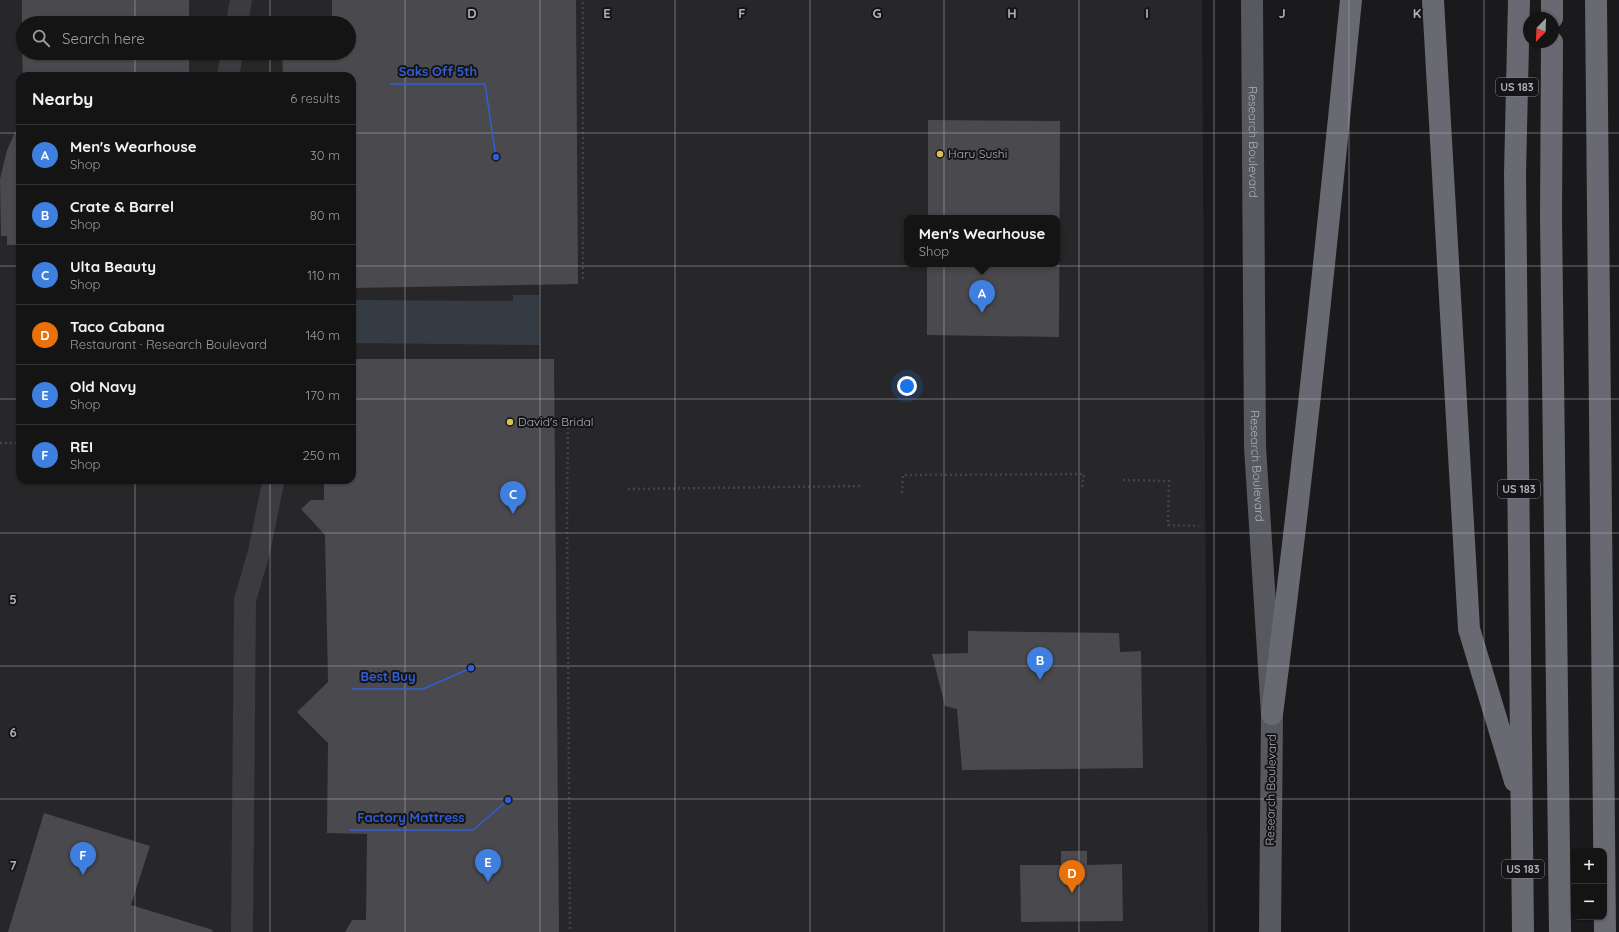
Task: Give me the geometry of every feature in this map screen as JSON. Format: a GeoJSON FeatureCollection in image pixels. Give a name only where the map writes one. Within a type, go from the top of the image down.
{"type":"FeatureCollection","features":[{"type":"Feature","properties":{"kind":"highway"},"geometry":{"type":"LineString","coordinates":[[1272,714],[1294,547],[1351,0]]}},
{"type":"Feature","properties":{"kind":"highway"},"geometry":{"type":"LineString","coordinates":[[1433,0],[1469,629],[1522,805]]}},
{"type":"Feature","properties":{"kind":"highway","name":"US 183"},"geometry":{"type":"LineString","coordinates":[[1519,0],[1515,174],[1523,932]]}},
{"type":"Feature","properties":{"kind":"highway"},"geometry":{"type":"LineString","coordinates":[[1552,0],[1552,12]]}},
{"type":"Feature","properties":{"kind":"highway"},"geometry":{"type":"LineString","coordinates":[[1596,0],[1605,932]]}},
{"type":"Feature","properties":{"kind":"highway"},"geometry":{"type":"LineString","coordinates":[[1552,48],[1551,217],[1560,932]]}},
{"type":"Feature","properties":{"kind":"main road","name":"Research Boulevard"},"geometry":{"type":"LineString","coordinates":[[1252,0],[1255,447],[1272,714],[1270,932]]}},
{"type":"Feature","properties":{"kind":"lane"},"geometry":{"type":"LineString","coordinates":[[238,16],[241,0]]}},
{"type":"Feature","properties":{"kind":"lane"},"geometry":{"type":"LineString","coordinates":[[229,72],[231,60]]}},
{"type":"Feature","properties":{"kind":"lane"},"geometry":{"type":"LineString","coordinates":[[242,932],[245,600],[259,552],[273,484]]}},
{"type":"Feature","properties":{"kind":"path"},"geometry":{"type":"LineString","coordinates":[[583,0],[583,279]]}},
{"type":"Feature","properties":{"kind":"path"},"geometry":{"type":"LineString","coordinates":[[568,422],[567,511],[570,932]]}},
{"type":"Feature","properties":{"kind":"path"},"geometry":{"type":"LineString","coordinates":[[0,443],[16,443]]}},
{"type":"Feature","properties":{"kind":"path"},"geometry":{"type":"LineString","coordinates":[[902,493],[903,475],[1084,474],[1082,487]]}},
{"type":"Feature","properties":{"kind":"path"},"geometry":{"type":"LineString","coordinates":[[1123,480],[1170,481],[1168,525],[1199,526]]}},
{"type":"Feature","properties":{"kind":"path"},"geometry":{"type":"LineString","coordinates":[[628,489],[863,486]]}},
{"type":"Feature","properties":{"kind":"shaded area"},"geometry":{"type":"Polygon","coordinates":[[[0,0],[1202,0],[1208,932],[0,932],[0,0]]]}},
{"type":"Feature","properties":{"kind":"shaded area"},"geometry":{"type":"Polygon","coordinates":[[[513,295],[539,295],[539,345],[356,343],[356,300],[513,301],[513,295]]]}},
{"type":"Feature","properties":{"kind":"building"},"geometry":{"type":"Polygon","coordinates":[[[22,0],[189,0],[189,16],[22,16],[22,0]]]}},
{"type":"Feature","properties":{"kind":"building"},"geometry":{"type":"Polygon","coordinates":[[[332,0],[576,0],[578,284],[356,288],[356,72],[283,72],[282,60],[356,60],[356,16],[332,16],[332,0]]]}},
{"type":"Feature","properties":{"kind":"building"},"geometry":{"type":"Polygon","coordinates":[[[22,60],[189,60],[189,72],[23,72],[22,60]]]}},
{"type":"Feature","properties":{"kind":"building"},"geometry":{"type":"Polygon","coordinates":[[[928,120],[1060,121],[1060,215],[928,215],[928,120]]]}},
{"type":"Feature","properties":{"kind":"building"},"geometry":{"type":"Polygon","coordinates":[[[16,130],[16,245],[7,245],[7,236],[1,236],[0,179],[7,150],[16,130]]]}},
{"type":"Feature","properties":{"kind":"building"},"geometry":{"type":"Polygon","coordinates":[[[927,267],[1059,267],[1059,337],[927,335],[927,267]]]}},
{"type":"Feature","properties":{"kind":"building"},"geometry":{"type":"Polygon","coordinates":[[[356,359],[554,359],[559,932],[345,932],[352,920],[366,920],[367,834],[327,833],[328,743],[297,712],[328,682],[325,535],[301,509],[311,500],[324,500],[324,484],[356,484],[356,359]]]}},
{"type":"Feature","properties":{"kind":"building"},"geometry":{"type":"Polygon","coordinates":[[[968,631],[1119,633],[1120,652],[1141,651],[1143,768],[962,770],[957,709],[945,706],[932,654],[968,653],[968,631]]]}},
{"type":"Feature","properties":{"kind":"building"},"geometry":{"type":"Polygon","coordinates":[[[44,813],[150,846],[131,905],[213,930],[212,932],[8,932],[44,813]]]}},
{"type":"Feature","properties":{"kind":"building"},"geometry":{"type":"Polygon","coordinates":[[[1061,851],[1087,851],[1087,865],[1122,864],[1123,921],[1021,922],[1020,865],[1061,865],[1061,851]]]}},
{"type":"Feature","properties":{"kind":"place","name":"Haru Sushi"},"geometry":{"type":"Point","coordinates":[940,154]}},
{"type":"Feature","properties":{"kind":"place","name":"Saks Off 5th"},"geometry":{"type":"Point","coordinates":[496,157]}},
{"type":"Feature","properties":{"kind":"place","name":"Men's Wearhouse"},"geometry":{"type":"Point","coordinates":[982,313]}},
{"type":"Feature","properties":{"kind":"place","name":"David's Bridal"},"geometry":{"type":"Point","coordinates":[510,422]}},
{"type":"Feature","properties":{"kind":"place","name":"Ulta Beauty"},"geometry":{"type":"Point","coordinates":[513,514]}},
{"type":"Feature","properties":{"kind":"place","name":"Best Buy"},"geometry":{"type":"Point","coordinates":[471,668]}},
{"type":"Feature","properties":{"kind":"place","name":"Crate & Barrel"},"geometry":{"type":"Point","coordinates":[1040,680]}},
{"type":"Feature","properties":{"kind":"place","name":"Factory Mattress"},"geometry":{"type":"Point","coordinates":[508,800]}},
{"type":"Feature","properties":{"kind":"place","name":"REI"},"geometry":{"type":"Point","coordinates":[83,875]}},
{"type":"Feature","properties":{"kind":"place","name":"Old Navy"},"geometry":{"type":"Point","coordinates":[488,882]}},
{"type":"Feature","properties":{"kind":"place","name":"Taco Cabana"},"geometry":{"type":"Point","coordinates":[1072,893]}}]}
